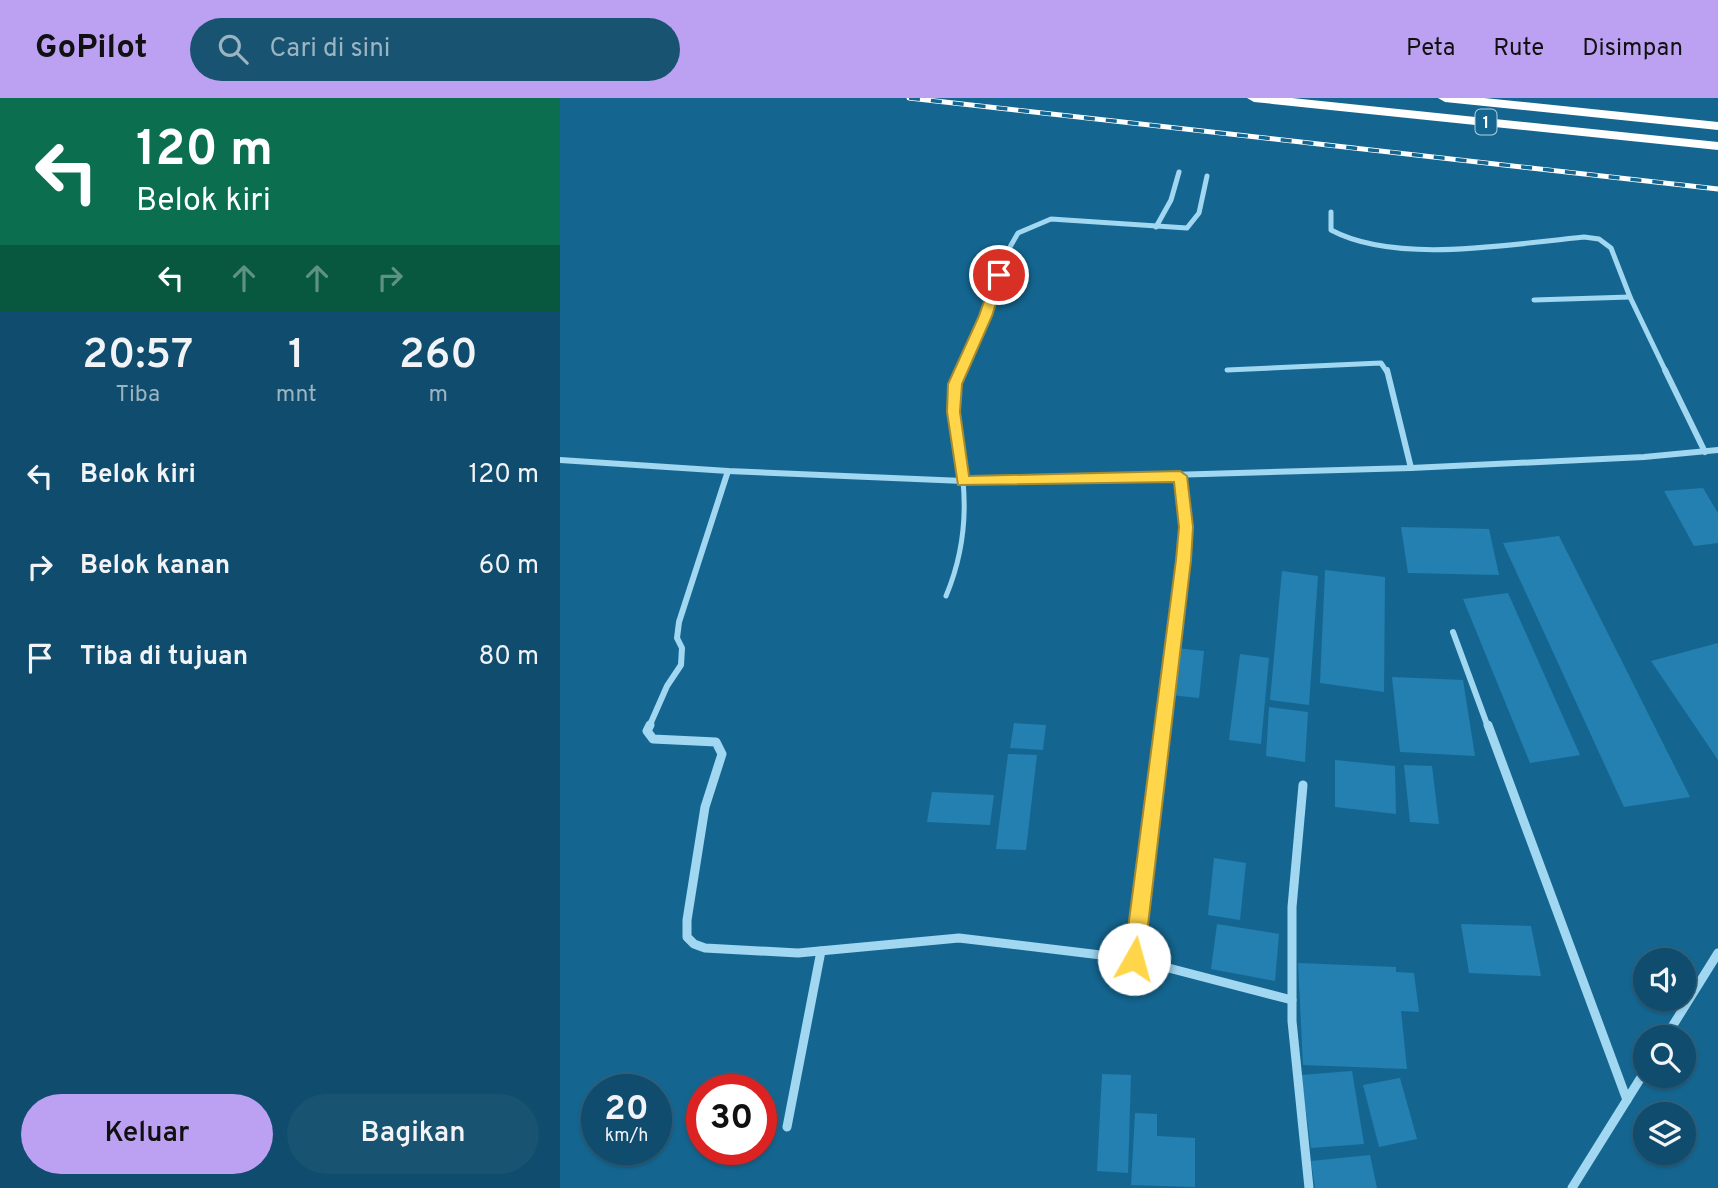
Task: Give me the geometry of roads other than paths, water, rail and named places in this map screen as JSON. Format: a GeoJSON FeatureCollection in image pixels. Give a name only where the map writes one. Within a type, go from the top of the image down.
{"type":"FeatureCollection","features":[{"type":"Feature","properties":{"kind":"highway","name":"1"},"geometry":{"type":"LineString","coordinates":[[1254,98],[1718,146]]}},
{"type":"Feature","properties":{"kind":"highway","name":"1"},"geometry":{"type":"LineString","coordinates":[[1339,98],[1718,137]]}},
{"type":"Feature","properties":{"kind":"highway","name":"1"},"geometry":{"type":"LineString","coordinates":[[1445,98],[1718,126]]}},
{"type":"Feature","properties":{"kind":"highway"},"geometry":{"type":"LineString","coordinates":[[1556,98],[1718,115]]}},
{"type":"Feature","properties":{"kind":"street"},"geometry":{"type":"LineString","coordinates":[[1156,227],[1171,200],[1179,173]]}},
{"type":"Feature","properties":{"kind":"street"},"geometry":{"type":"LineString","coordinates":[[963,481],[953,412],[955,384],[985,316],[1006,254],[1018,233],[1051,219],[1187,228],[1195,224],[1207,176]]}},
{"type":"Feature","properties":{"kind":"street"},"geometry":{"type":"LineString","coordinates":[[1331,212],[1331,230],[1339,238],[1379,246],[1416,249],[1597,238],[1611,248],[1630,297],[1704,452]]}},
{"type":"Feature","properties":{"kind":"street"},"geometry":{"type":"LineString","coordinates":[[1534,300],[1630,297]]}},
{"type":"Feature","properties":{"kind":"street"},"geometry":{"type":"LineString","coordinates":[[1227,370],[1381,363],[1386,368],[1412,468]]}},
{"type":"Feature","properties":{"kind":"street"},"geometry":{"type":"LineString","coordinates":[[560,460],[728,471],[963,481],[1412,468],[1718,450]]}},
{"type":"Feature","properties":{"kind":"street"},"geometry":{"type":"LineString","coordinates":[[728,471],[679,622],[677,638],[682,648],[681,665],[667,686],[647,731],[653,739],[659,740],[696,738],[716,742],[722,754],[705,807],[687,920],[687,937],[694,944],[705,948],[798,953],[959,938],[1134,959],[1292,1000]]}},
{"type":"Feature","properties":{"kind":"street"},"geometry":{"type":"LineString","coordinates":[[1134,959],[1184,560],[1186,527],[1180,476]]}},
{"type":"Feature","properties":{"kind":"street"},"geometry":{"type":"LineString","coordinates":[[1452,632],[1627,1100]]}},
{"type":"Feature","properties":{"kind":"street"},"geometry":{"type":"LineString","coordinates":[[1303,785],[1292,907],[1292,1000],[1309,1188]]}},
{"type":"Feature","properties":{"kind":"street"},"geometry":{"type":"LineString","coordinates":[[787,1128],[821,951]]}},
{"type":"Feature","properties":{"kind":"street"},"geometry":{"type":"LineString","coordinates":[[1673,1025],[1718,953]]}},
{"type":"Feature","properties":{"kind":"street"},"geometry":{"type":"LineString","coordinates":[[1572,1188],[1634,1088]]}},
{"type":"Feature","properties":{"kind":"lane"},"geometry":{"type":"LineString","coordinates":[[946,596],[960,563],[965,538],[967,511],[963,481]]}},
{"type":"Feature","properties":{"kind":"railway"},"geometry":{"type":"LineString","coordinates":[[909,98],[1718,189]]}}]}
